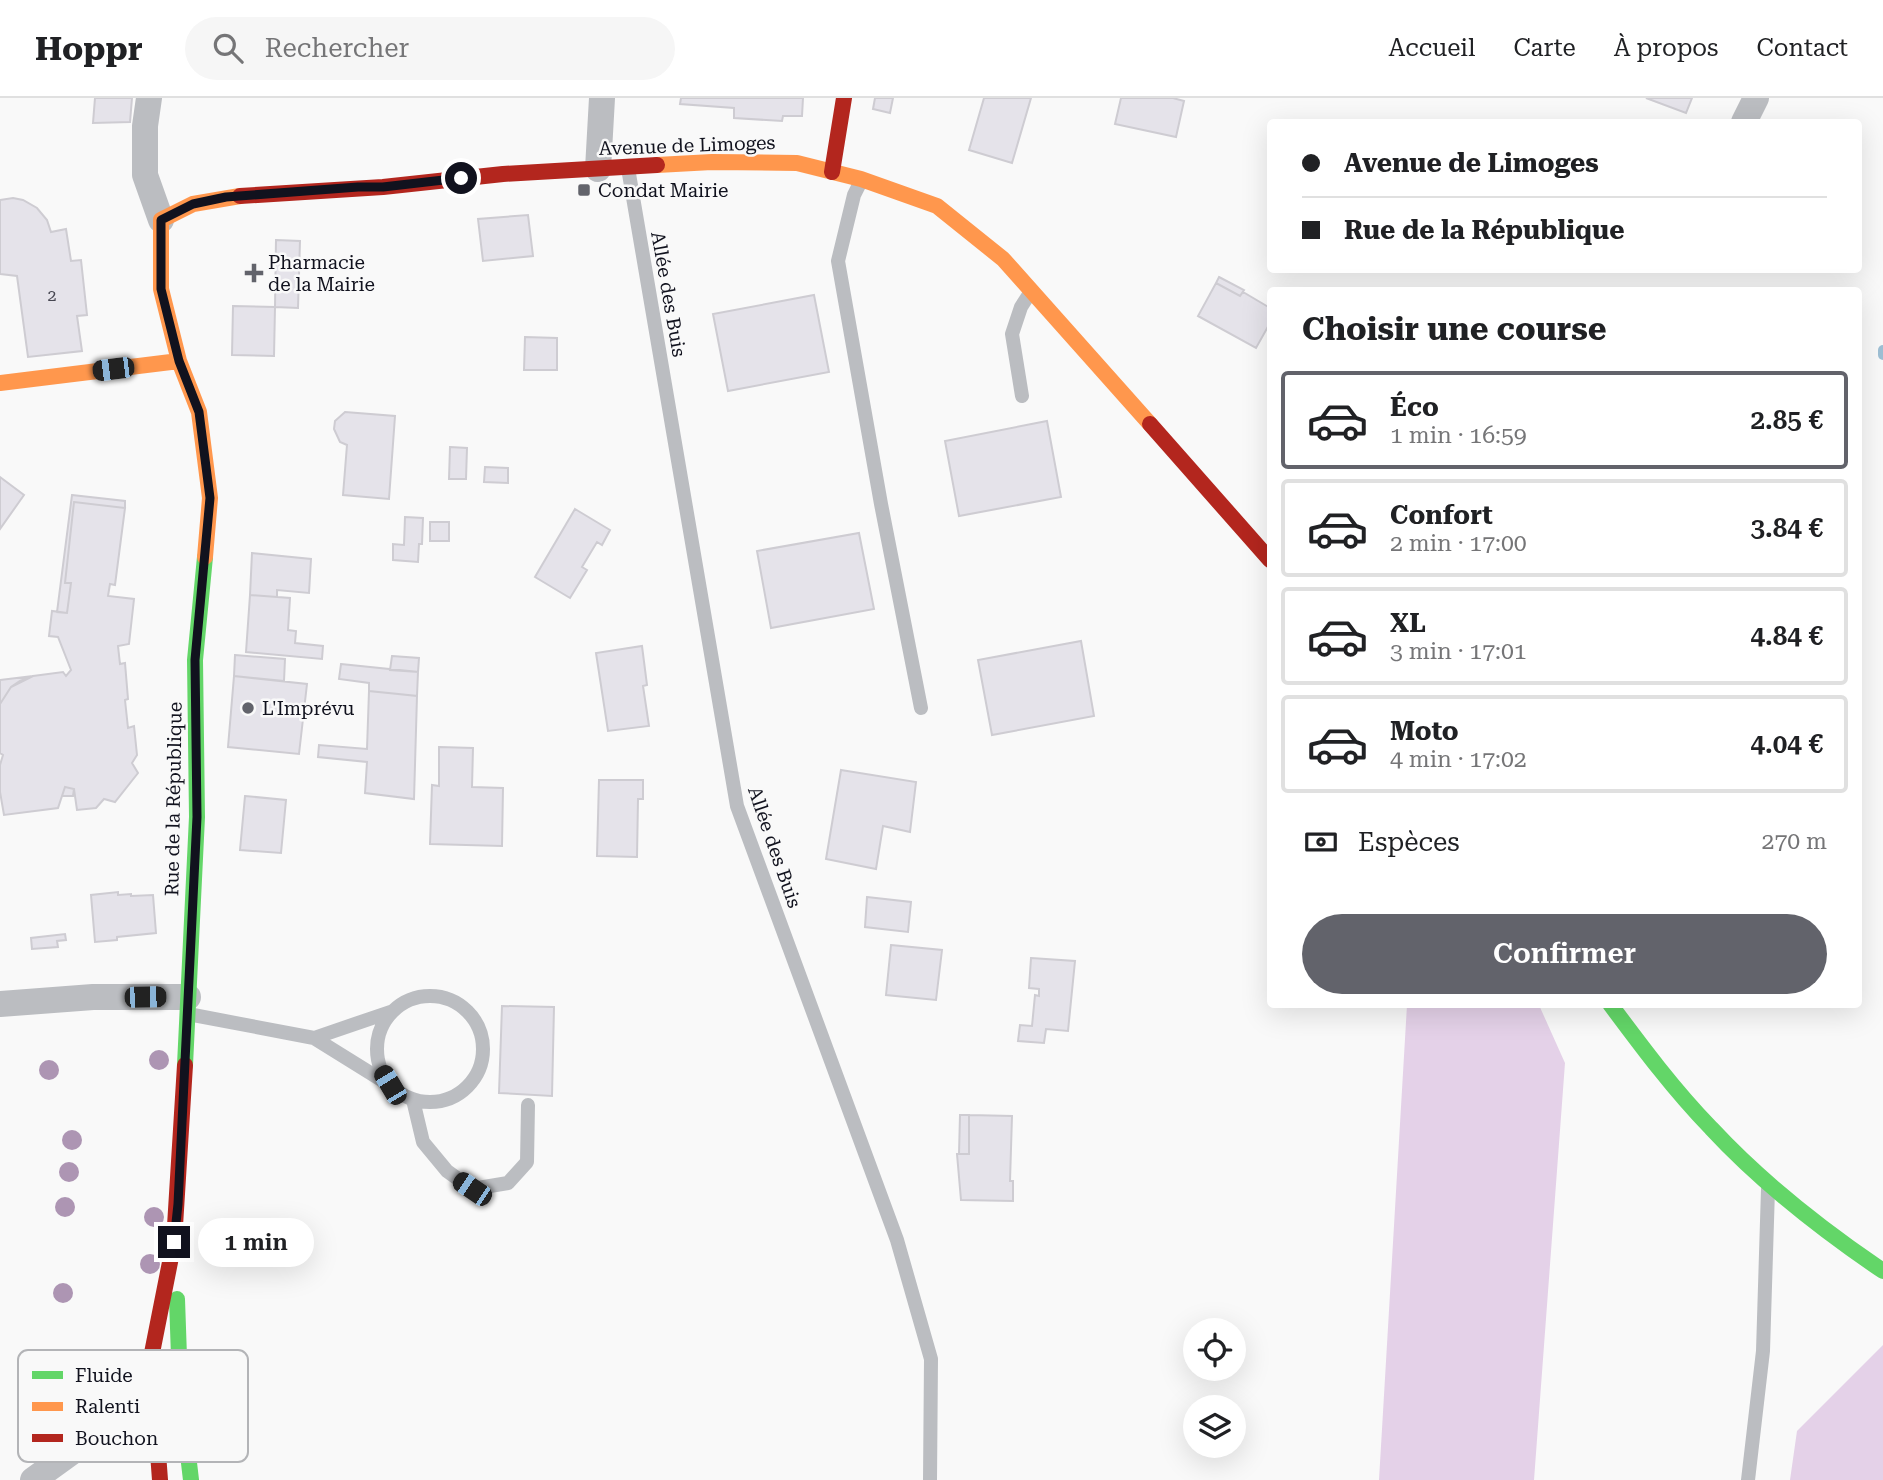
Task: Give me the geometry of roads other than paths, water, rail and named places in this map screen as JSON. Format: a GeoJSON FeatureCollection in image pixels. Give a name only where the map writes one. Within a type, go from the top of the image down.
{"type":"FeatureCollection","features":[{"type":"Feature","properties":{"kind":"main road"},"geometry":{"type":"LineString","coordinates":[[832,172],[844,98]]}},
{"type":"Feature","properties":{"kind":"main road","name":"Avenue de Limoges"},"geometry":{"type":"LineString","coordinates":[[161,220],[193,204],[226,197],[345,187],[383,187],[503,174],[712,162],[797,163],[861,179],[937,206],[1003,260],[1267,557]]}},
{"type":"Feature","properties":{"kind":"main road","name":"Rue de la République"},"geometry":{"type":"LineString","coordinates":[[153,1350],[174,1242],[178,1204],[197,817],[195,660],[210,498],[199,412],[179,361],[161,289],[161,220]]}},
{"type":"Feature","properties":{"kind":"main road"},"geometry":{"type":"LineString","coordinates":[[0,383],[179,361]]}},
{"type":"Feature","properties":{"kind":"main road"},"geometry":{"type":"LineString","coordinates":[[1613,1008],[1649,1056],[1711,1129],[1769,1184],[1883,1272]]}},
{"type":"Feature","properties":{"kind":"main road","name":"Rue de la République"},"geometry":{"type":"LineString","coordinates":[[174,1242],[178,1350]]}},
{"type":"Feature","properties":{"kind":"main road","name":"Rue de la République"},"geometry":{"type":"LineString","coordinates":[[158,1462],[160,1480]]}},
{"type":"Feature","properties":{"kind":"street"},"geometry":{"type":"LineString","coordinates":[[149,98],[145,126],[145,175],[161,220]]}},
{"type":"Feature","properties":{"kind":"street"},"geometry":{"type":"LineString","coordinates":[[598,169],[602,98]]}},
{"type":"Feature","properties":{"kind":"street"},"geometry":{"type":"LineString","coordinates":[[1746,119],[1756,98]]}},
{"type":"Feature","properties":{"kind":"street"},"geometry":{"type":"LineString","coordinates":[[0,1004],[93,997],[187,1005]]}},
{"type":"Feature","properties":{"kind":"street"},"geometry":{"type":"LineString","coordinates":[[33,1480],[58,1462]]}},
{"type":"Feature","properties":{"kind":"lane","name":"Allée des Buis"},"geometry":{"type":"LineString","coordinates":[[628,167],[737,806],[897,1240],[931,1359],[930,1480]]}},
{"type":"Feature","properties":{"kind":"lane"},"geometry":{"type":"LineString","coordinates":[[861,179],[854,195],[838,261],[921,708]]}},
{"type":"Feature","properties":{"kind":"lane"},"geometry":{"type":"LineString","coordinates":[[1022,396],[1012,334],[1021,307],[1030,291]]}},
{"type":"Feature","properties":{"kind":"lane"},"geometry":{"type":"LineString","coordinates":[[187,1005],[314,1038],[413,1100],[430,1103],[462,1092],[474,1080],[482,1064],[480,1029],[471,1014],[458,1004],[441,997],[424,996],[407,1001],[393,1011],[314,1038]]}},
{"type":"Feature","properties":{"kind":"lane"},"geometry":{"type":"LineString","coordinates":[[390,1085],[377,1055],[378,1039],[393,1011]]}},
{"type":"Feature","properties":{"kind":"lane"},"geometry":{"type":"LineString","coordinates":[[413,1100],[423,1142],[447,1171],[472,1189],[508,1183],[527,1162],[528,1105]]}},
{"type":"Feature","properties":{"kind":"lane"},"geometry":{"type":"LineString","coordinates":[[1748,1480],[1763,1351],[1766,1200],[1769,1184]]}},
{"type":"Feature","properties":{"kind":"waterway"},"geometry":{"type":"LineString","coordinates":[[1883,350],[1883,355]]}},
{"type":"Feature","properties":{"kind":"place","name":"Condat Mairie"},"geometry":{"type":"Point","coordinates":[584,190]}},
{"type":"Feature","properties":{"kind":"place","name":"Pharmacie de la Mairie"},"geometry":{"type":"Point","coordinates":[254,273]}},
{"type":"Feature","properties":{"kind":"place","name":"L'Imprévu"},"geometry":{"type":"Point","coordinates":[248,708]}}]}
